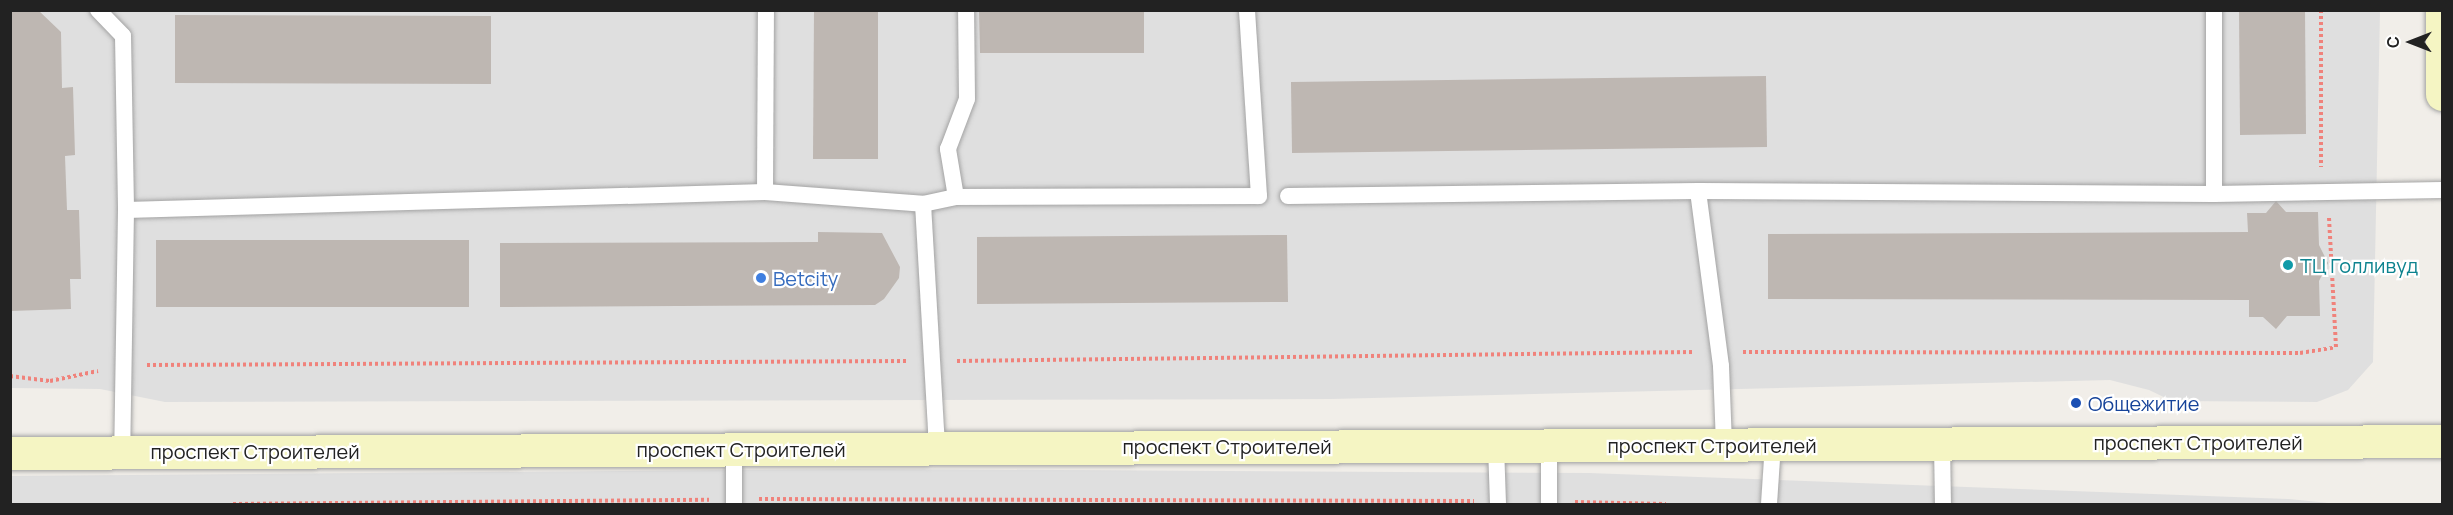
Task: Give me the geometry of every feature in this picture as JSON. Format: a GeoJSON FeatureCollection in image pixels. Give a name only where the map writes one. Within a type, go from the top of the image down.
{"type":"FeatureCollection","features":[{"type":"Feature","properties":{"kind":"main road"},"geometry":{"type":"LineString","coordinates":[[2442,10],[2442,94]]}},
{"type":"Feature","properties":{"kind":"main road","name":"проспект Строителей"},"geometry":{"type":"LineString","coordinates":[[10,453],[2442,441]]}},
{"type":"Feature","properties":{"kind":"lane"},"geometry":{"type":"LineString","coordinates":[[98,10],[123,36],[126,210],[122,452]]}},
{"type":"Feature","properties":{"kind":"lane"},"geometry":{"type":"LineString","coordinates":[[765,192],[766,10]]}},
{"type":"Feature","properties":{"kind":"lane"},"geometry":{"type":"LineString","coordinates":[[956,197],[948,149],[967,99],[966,10]]}},
{"type":"Feature","properties":{"kind":"lane"},"geometry":{"type":"LineString","coordinates":[[126,210],[765,192],[923,204],[956,197],[1259,196],[1247,10]]}},
{"type":"Feature","properties":{"kind":"lane"},"geometry":{"type":"LineString","coordinates":[[2214,10],[2214,194]]}},
{"type":"Feature","properties":{"kind":"lane"},"geometry":{"type":"LineString","coordinates":[[1288,196],[1698,191],[2214,194],[2442,189]]}},
{"type":"Feature","properties":{"kind":"lane"},"geometry":{"type":"LineString","coordinates":[[1698,191],[1719,352],[1724,444]]}},
{"type":"Feature","properties":{"kind":"lane"},"geometry":{"type":"LineString","coordinates":[[923,204],[937,448]]}},
{"type":"Feature","properties":{"kind":"lane"},"geometry":{"type":"LineString","coordinates":[[1769,504],[1773,444]]}},
{"type":"Feature","properties":{"kind":"lane"},"geometry":{"type":"LineString","coordinates":[[1942,444],[1943,504]]}},
{"type":"Feature","properties":{"kind":"lane"},"geometry":{"type":"LineString","coordinates":[[1496,446],[1498,503]]}},
{"type":"Feature","properties":{"kind":"lane"},"geometry":{"type":"LineString","coordinates":[[1549,446],[1549,503]]}},
{"type":"Feature","properties":{"kind":"lane"},"geometry":{"type":"LineString","coordinates":[[734,449],[734,502]]}},
{"type":"Feature","properties":{"kind":"path"},"geometry":{"type":"LineString","coordinates":[[10,375],[50,381],[123,366],[932,361],[1719,352],[2300,353],[2336,347]]}},
{"type":"Feature","properties":{"kind":"path"},"geometry":{"type":"LineString","coordinates":[[233,504],[1498,503]]}},
{"type":"Feature","properties":{"kind":"path"},"geometry":{"type":"LineString","coordinates":[[1549,503],[1666,504]]}},
{"type":"Feature","properties":{"kind":"shaded area"},"geometry":{"type":"Polygon","coordinates":[[[11,11],[2380,11],[2373,362],[2348,390],[2317,402],[2172,401],[2149,390],[2110,380],[1331,399],[165,402],[100,389],[11,388],[11,11]]]}},
{"type":"Feature","properties":{"kind":"shaded area"},"geometry":{"type":"Polygon","coordinates":[[[856,469],[1589,473],[2289,499],[2338,504],[11,504],[10,476],[856,469]]]}},
{"type":"Feature","properties":{"kind":"building"},"geometry":{"type":"Polygon","coordinates":[[[10,10],[38,10],[61,32],[62,88],[73,87],[75,155],[65,156],[67,210],[79,210],[81,279],[70,279],[71,309],[10,311],[10,10]]]}},
{"type":"Feature","properties":{"kind":"building"},"geometry":{"type":"Polygon","coordinates":[[[814,10],[878,10],[878,159],[813,159],[814,10]]]}},
{"type":"Feature","properties":{"kind":"building"},"geometry":{"type":"Polygon","coordinates":[[[979,10],[1144,10],[1144,53],[980,53],[979,10]]]}},
{"type":"Feature","properties":{"kind":"building"},"geometry":{"type":"Polygon","coordinates":[[[2239,10],[2305,10],[2306,134],[2240,135],[2239,10]]]}},
{"type":"Feature","properties":{"kind":"building"},"geometry":{"type":"Polygon","coordinates":[[[175,15],[491,16],[491,84],[175,83],[175,15]]]}},
{"type":"Feature","properties":{"kind":"building"},"geometry":{"type":"Polygon","coordinates":[[[1766,76],[1767,147],[1292,153],[1291,82],[1766,76]]]}},
{"type":"Feature","properties":{"kind":"building"},"geometry":{"type":"Polygon","coordinates":[[[2276,201],[2286,212],[2318,212],[2319,245],[2328,263],[2319,281],[2320,316],[2287,316],[2276,329],[2263,317],[2249,317],[2249,300],[1768,299],[1768,234],[2248,232],[2247,213],[2266,213],[2276,201]]]}},
{"type":"Feature","properties":{"kind":"building"},"geometry":{"type":"Polygon","coordinates":[[[818,232],[882,233],[900,267],[899,278],[884,299],[875,305],[500,307],[500,243],[818,242],[818,232]]]}},
{"type":"Feature","properties":{"kind":"building"},"geometry":{"type":"Polygon","coordinates":[[[1287,235],[1288,302],[977,304],[977,237],[1287,235]]]}},
{"type":"Feature","properties":{"kind":"building"},"geometry":{"type":"Polygon","coordinates":[[[156,240],[469,240],[469,307],[156,307],[156,240]]]}},
{"type":"Feature","properties":{"kind":"place","name":"ТЦ Голливуд"},"geometry":{"type":"Point","coordinates":[2288,265]}},
{"type":"Feature","properties":{"kind":"place","name":"Betcity"},"geometry":{"type":"Point","coordinates":[761,278]}},
{"type":"Feature","properties":{"kind":"place","name":"Общежитие"},"geometry":{"type":"Point","coordinates":[2076,403]}}]}
